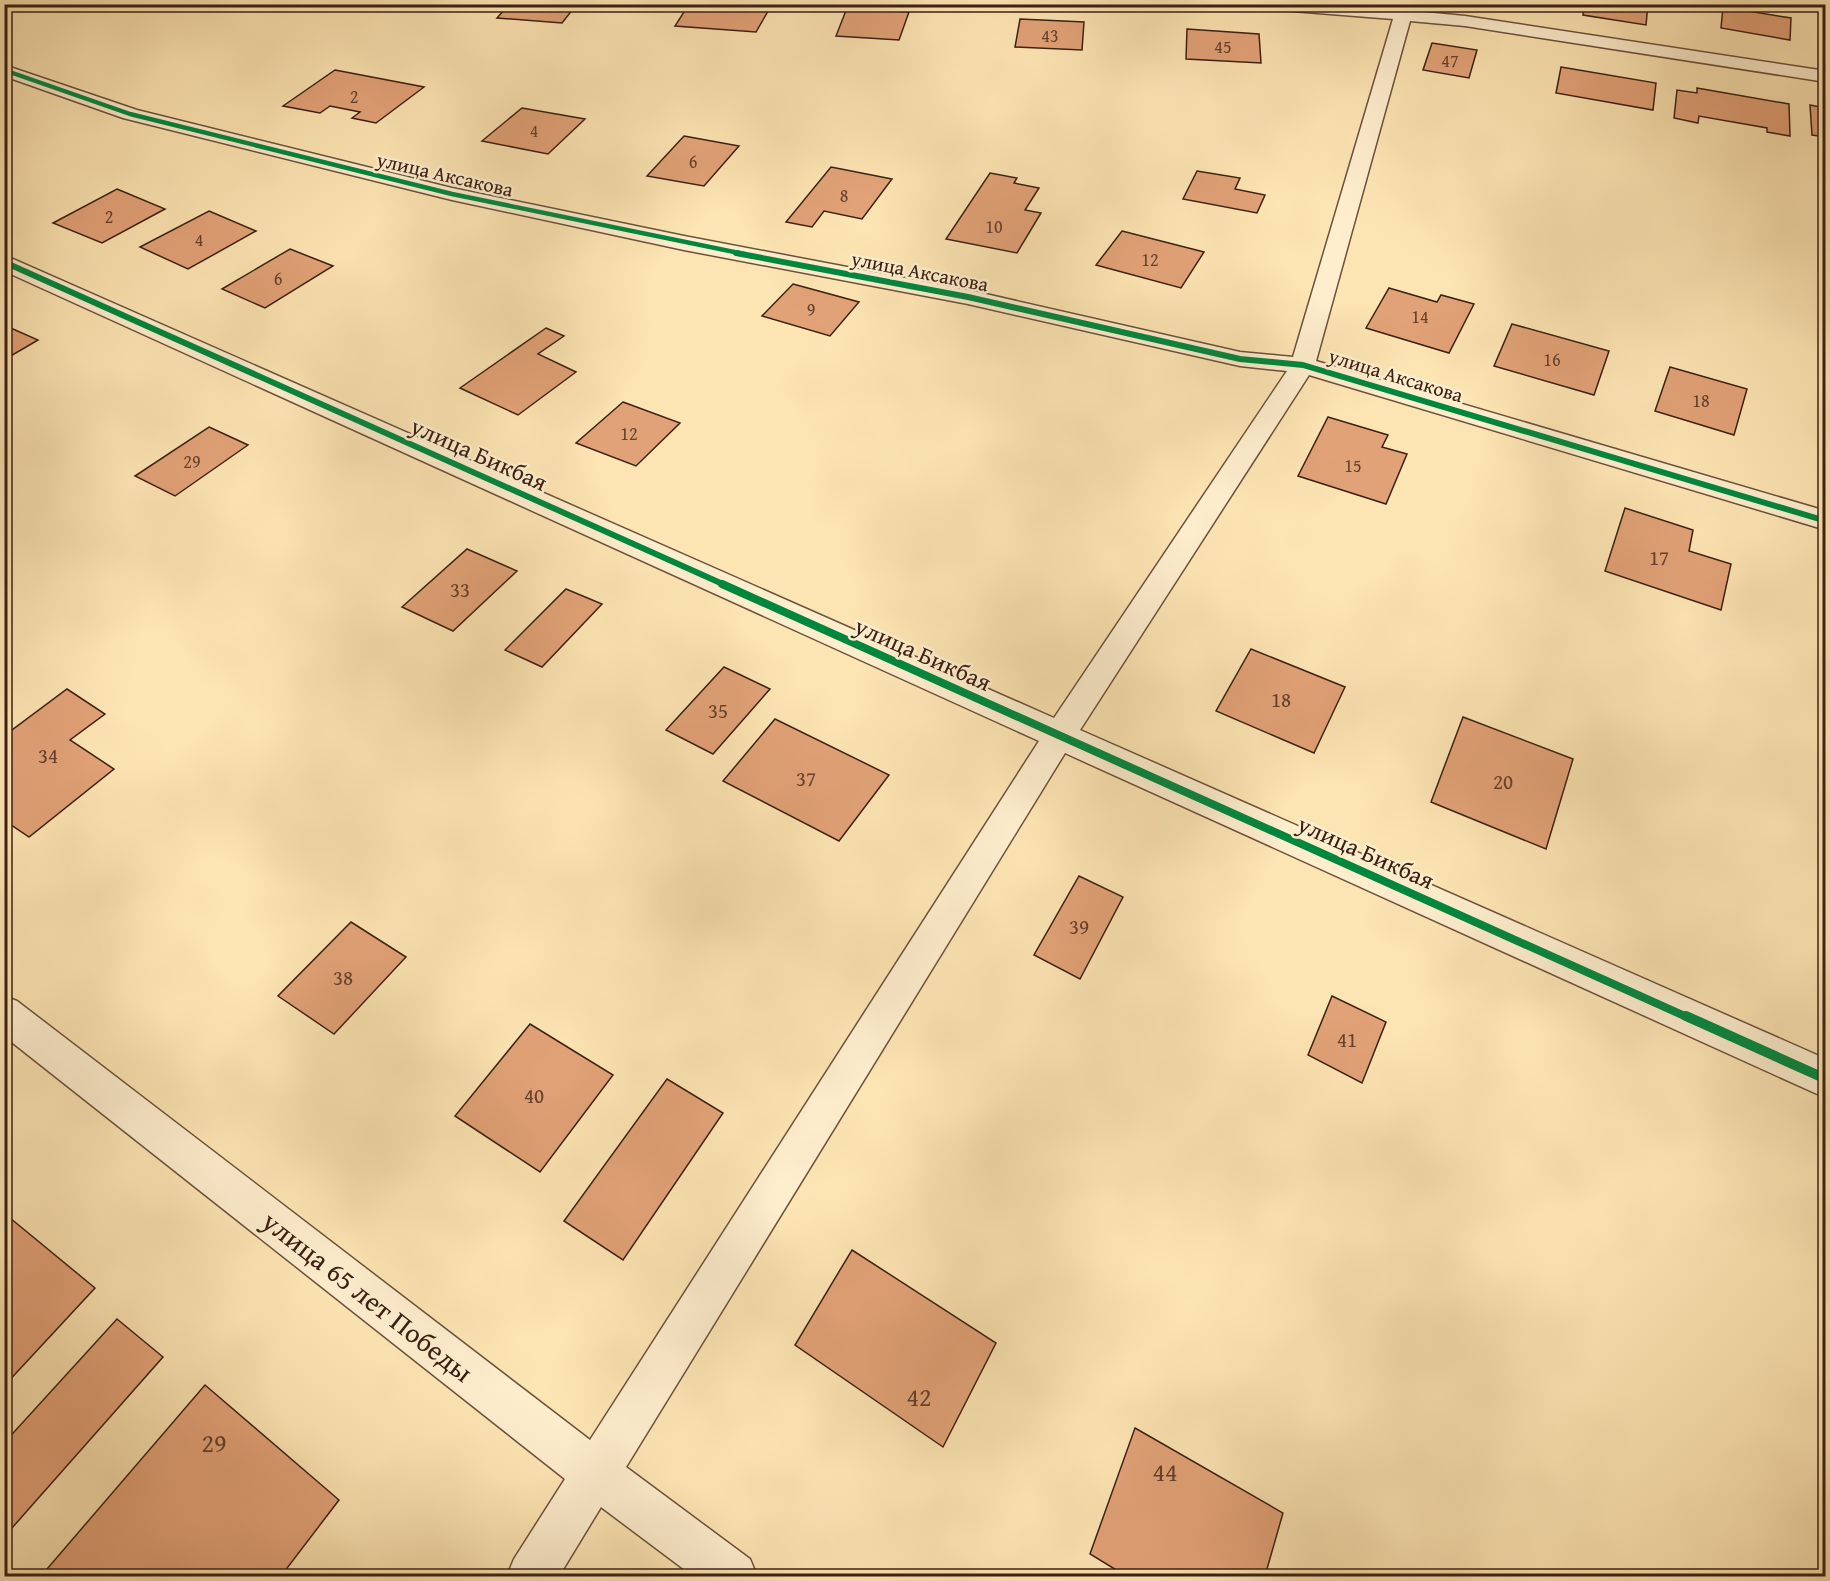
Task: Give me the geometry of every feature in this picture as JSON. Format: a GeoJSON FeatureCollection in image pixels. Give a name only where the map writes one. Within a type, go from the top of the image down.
{"type":"FeatureCollection","features":[{"type":"Feature","properties":{"kind":"street"},"geometry":{"type":"LineString","coordinates":[[1266,4],[1404,10],[1826,77]]}},
{"type":"Feature","properties":{"kind":"street"},"geometry":{"type":"LineString","coordinates":[[531,1576],[1059,736],[1303,365],[1404,10]]}},
{"type":"Feature","properties":{"kind":"street","name":"улица Аксакова"},"geometry":{"type":"LineString","coordinates":[[4,70],[130,114],[452,194],[684,243],[968,297],[1240,359],[1303,365],[1826,521]]}},
{"type":"Feature","properties":{"kind":"street","name":"улица Бикбая"},"geometry":{"type":"LineString","coordinates":[[4,262],[1826,1079]]}},
{"type":"Feature","properties":{"kind":"street","name":"улица 65 лет Победы"},"geometry":{"type":"LineString","coordinates":[[4,1013],[596,1474],[733,1576]]}},
{"type":"Feature","properties":{"kind":"building"},"geometry":{"type":"Polygon","coordinates":[[[352,4],[430,4],[424,11],[349,8],[352,4]]]}},
{"type":"Feature","properties":{"kind":"building"},"geometry":{"type":"Polygon","coordinates":[[[509,4],[577,4],[562,23],[497,18],[509,4]]]}},
{"type":"Feature","properties":{"kind":"building"},"geometry":{"type":"Polygon","coordinates":[[[689,4],[771,6],[756,32],[675,26],[689,4]]]}},
{"type":"Feature","properties":{"kind":"building"},"geometry":{"type":"Polygon","coordinates":[[[1584,4],[1648,4],[1646,25],[1583,15],[1584,4]]]}},
{"type":"Feature","properties":{"kind":"building"},"geometry":{"type":"Polygon","coordinates":[[[1723,7],[1791,18],[1790,40],[1721,28],[1723,7]]]}},
{"type":"Feature","properties":{"kind":"building"},"geometry":{"type":"Polygon","coordinates":[[[847,8],[909,12],[899,40],[836,36],[847,8]]]}},
{"type":"Feature","properties":{"kind":"building"},"geometry":{"type":"Polygon","coordinates":[[[1020,19],[1084,22],[1082,50],[1015,47],[1020,19]]]}},
{"type":"Feature","properties":{"kind":"building"},"geometry":{"type":"Polygon","coordinates":[[[1187,29],[1259,34],[1261,63],[1186,59],[1187,29]]]}},
{"type":"Feature","properties":{"kind":"building"},"geometry":{"type":"Polygon","coordinates":[[[1432,43],[1477,50],[1469,78],[1423,70],[1432,43]]]}},
{"type":"Feature","properties":{"kind":"building"},"geometry":{"type":"Polygon","coordinates":[[[1561,67],[1656,83],[1653,110],[1556,93],[1561,67]]]}},
{"type":"Feature","properties":{"kind":"building"},"geometry":{"type":"Polygon","coordinates":[[[335,70],[424,87],[376,123],[352,118],[360,112],[330,106],[320,113],[283,106],[335,70]]]}},
{"type":"Feature","properties":{"kind":"building"},"geometry":{"type":"Polygon","coordinates":[[[1697,88],[1789,104],[1790,136],[1767,132],[1767,128],[1699,116],[1698,123],[1674,118],[1677,90],[1697,93],[1697,88]]]}},
{"type":"Feature","properties":{"kind":"building"},"geometry":{"type":"Polygon","coordinates":[[[1810,105],[1826,108],[1826,137],[1812,135],[1810,105]]]}},
{"type":"Feature","properties":{"kind":"building"},"geometry":{"type":"Polygon","coordinates":[[[522,108],[585,119],[548,154],[482,141],[522,108]]]}},
{"type":"Feature","properties":{"kind":"building"},"geometry":{"type":"Polygon","coordinates":[[[684,136],[739,146],[704,186],[647,176],[684,136]]]}},
{"type":"Feature","properties":{"kind":"building"},"geometry":{"type":"Polygon","coordinates":[[[831,167],[892,179],[862,219],[824,211],[812,227],[786,222],[831,167]]]}},
{"type":"Feature","properties":{"kind":"building"},"geometry":{"type":"Polygon","coordinates":[[[1197,171],[1240,178],[1235,189],[1265,195],[1257,213],[1183,199],[1197,171]]]}},
{"type":"Feature","properties":{"kind":"building"},"geometry":{"type":"Polygon","coordinates":[[[990,173],[1017,178],[1014,183],[1039,188],[1025,210],[1041,213],[1017,253],[946,239],[990,173]]]}},
{"type":"Feature","properties":{"kind":"building"},"geometry":{"type":"Polygon","coordinates":[[[117,189],[165,209],[102,243],[53,223],[117,189]]]}},
{"type":"Feature","properties":{"kind":"building"},"geometry":{"type":"Polygon","coordinates":[[[209,211],[256,231],[188,269],[140,247],[209,211]]]}},
{"type":"Feature","properties":{"kind":"building"},"geometry":{"type":"Polygon","coordinates":[[[1122,231],[1204,252],[1181,288],[1096,265],[1122,231]]]}},
{"type":"Feature","properties":{"kind":"building"},"geometry":{"type":"Polygon","coordinates":[[[290,249],[333,266],[265,308],[222,289],[290,249]]]}},
{"type":"Feature","properties":{"kind":"building"},"geometry":{"type":"Polygon","coordinates":[[[793,284],[859,302],[830,336],[762,316],[793,284]]]}},
{"type":"Feature","properties":{"kind":"building"},"geometry":{"type":"Polygon","coordinates":[[[1389,288],[1437,302],[1441,295],[1474,304],[1449,353],[1366,328],[1389,288]]]}},
{"type":"Feature","properties":{"kind":"building"},"geometry":{"type":"Polygon","coordinates":[[[1512,324],[1609,351],[1594,395],[1494,366],[1512,324]]]}},
{"type":"Feature","properties":{"kind":"building"},"geometry":{"type":"Polygon","coordinates":[[[4,325],[38,340],[4,360],[4,325]]]}},
{"type":"Feature","properties":{"kind":"building"},"geometry":{"type":"Polygon","coordinates":[[[546,328],[564,336],[538,354],[576,372],[518,415],[460,388],[546,328]]]}},
{"type":"Feature","properties":{"kind":"building"},"geometry":{"type":"Polygon","coordinates":[[[1670,367],[1747,389],[1734,435],[1655,411],[1670,367]]]}},
{"type":"Feature","properties":{"kind":"building"},"geometry":{"type":"Polygon","coordinates":[[[623,402],[680,423],[636,466],[576,443],[623,402]]]}},
{"type":"Feature","properties":{"kind":"building"},"geometry":{"type":"Polygon","coordinates":[[[1328,417],[1388,435],[1382,447],[1407,454],[1386,504],[1298,476],[1328,417]]]}},
{"type":"Feature","properties":{"kind":"building"},"geometry":{"type":"Polygon","coordinates":[[[209,427],[248,445],[175,496],[135,476],[209,427]]]}},
{"type":"Feature","properties":{"kind":"building"},"geometry":{"type":"Polygon","coordinates":[[[1625,508],[1693,530],[1689,551],[1731,564],[1721,610],[1605,571],[1625,508]]]}},
{"type":"Feature","properties":{"kind":"building"},"geometry":{"type":"Polygon","coordinates":[[[467,549],[517,571],[453,631],[402,607],[467,549]]]}},
{"type":"Feature","properties":{"kind":"building"},"geometry":{"type":"Polygon","coordinates":[[[566,589],[602,604],[542,667],[505,650],[566,589]]]}},
{"type":"Feature","properties":{"kind":"building"},"geometry":{"type":"Polygon","coordinates":[[[1251,649],[1345,687],[1314,753],[1216,711],[1251,649]]]}},
{"type":"Feature","properties":{"kind":"building"},"geometry":{"type":"Polygon","coordinates":[[[724,667],[770,689],[713,754],[666,730],[724,667]]]}},
{"type":"Feature","properties":{"kind":"building"},"geometry":{"type":"Polygon","coordinates":[[[67,689],[105,714],[70,740],[114,769],[29,837],[4,820],[4,736],[67,689]]]}},
{"type":"Feature","properties":{"kind":"building"},"geometry":{"type":"Polygon","coordinates":[[[1463,717],[1573,759],[1546,849],[1431,802],[1463,717]]]}},
{"type":"Feature","properties":{"kind":"building"},"geometry":{"type":"Polygon","coordinates":[[[775,719],[889,775],[839,841],[723,781],[775,719]]]}},
{"type":"Feature","properties":{"kind":"building"},"geometry":{"type":"Polygon","coordinates":[[[1079,876],[1123,897],[1080,979],[1034,955],[1079,876]]]}},
{"type":"Feature","properties":{"kind":"building"},"geometry":{"type":"Polygon","coordinates":[[[351,922],[406,957],[334,1034],[278,996],[351,922]]]}},
{"type":"Feature","properties":{"kind":"building"},"geometry":{"type":"Polygon","coordinates":[[[1332,996],[1386,1022],[1362,1083],[1308,1055],[1332,996]]]}},
{"type":"Feature","properties":{"kind":"building"},"geometry":{"type":"Polygon","coordinates":[[[530,1024],[613,1075],[540,1172],[455,1116],[530,1024]]]}},
{"type":"Feature","properties":{"kind":"building"},"geometry":{"type":"Polygon","coordinates":[[[667,1079],[723,1113],[623,1260],[564,1221],[667,1079]]]}},
{"type":"Feature","properties":{"kind":"building"},"geometry":{"type":"Polygon","coordinates":[[[4,1213],[95,1288],[4,1386],[4,1213]]]}},
{"type":"Feature","properties":{"kind":"building"},"geometry":{"type":"Polygon","coordinates":[[[852,1250],[996,1343],[943,1447],[795,1345],[852,1250]]]}},
{"type":"Feature","properties":{"kind":"building"},"geometry":{"type":"Polygon","coordinates":[[[117,1319],[163,1357],[4,1537],[4,1443],[117,1319]]]}},
{"type":"Feature","properties":{"kind":"building"},"geometry":{"type":"Polygon","coordinates":[[[205,1385],[339,1500],[281,1576],[41,1576],[205,1385]]]}},
{"type":"Feature","properties":{"kind":"building"},"geometry":{"type":"Polygon","coordinates":[[[1135,1428],[1283,1513],[1265,1576],[1126,1576],[1090,1554],[1135,1428]]]}},
{"type":"Feature","properties":{"kind":"cycle path"},"geometry":{"type":"LineString","coordinates":[[4,70],[130,114],[452,194],[684,243],[968,297],[1240,359],[1303,365],[1826,521]]}},
{"type":"Feature","properties":{"kind":"cycle path"},"geometry":{"type":"LineString","coordinates":[[4,262],[1826,1079]]}}]}
